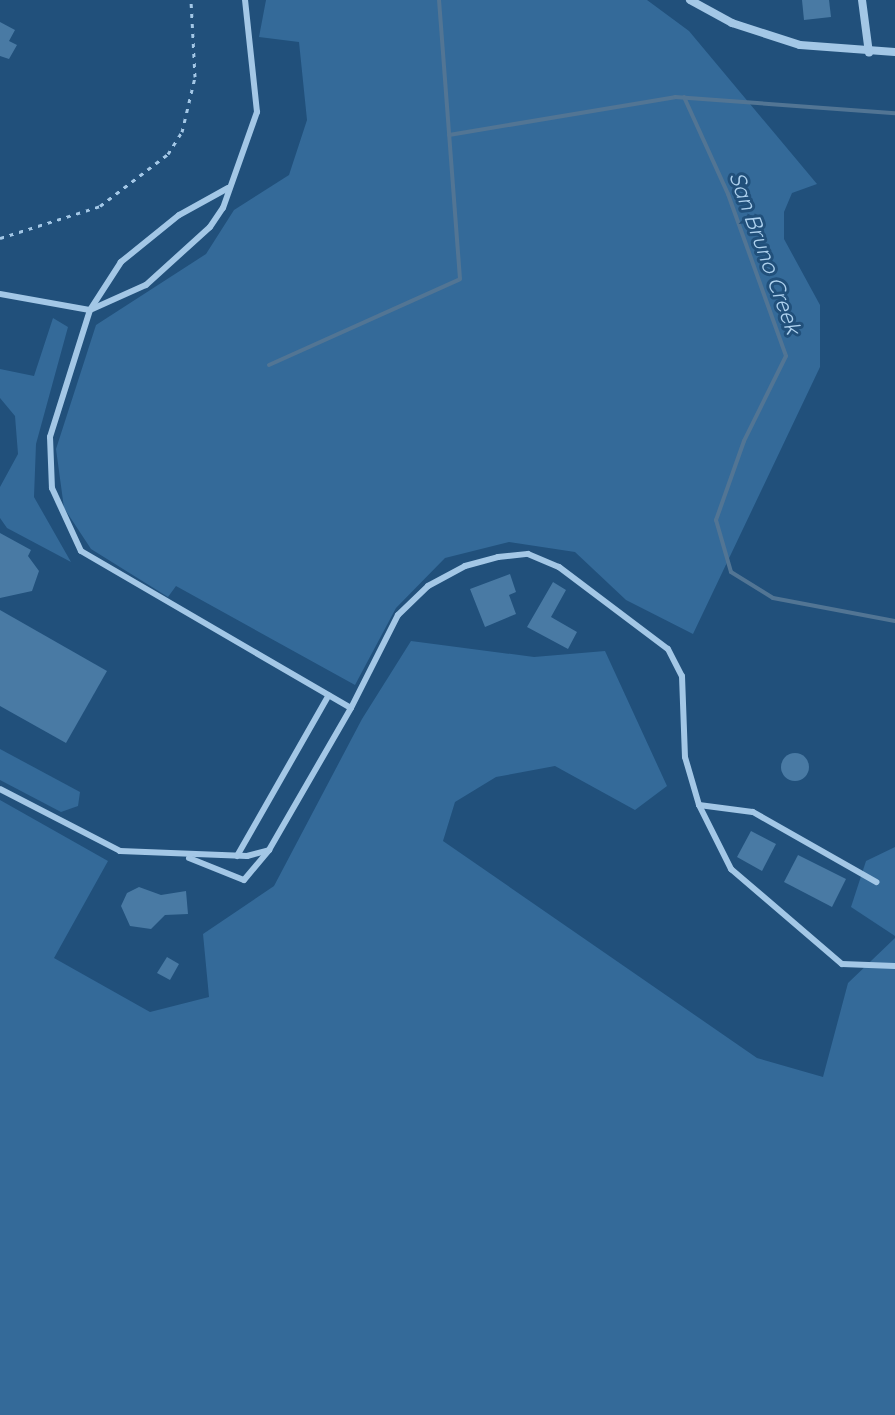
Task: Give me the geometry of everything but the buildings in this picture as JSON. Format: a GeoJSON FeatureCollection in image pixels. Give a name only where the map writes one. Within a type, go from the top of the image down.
{"type":"FeatureCollection","features":[{"type":"Feature","properties":{"kind":"street"},"geometry":{"type":"LineString","coordinates":[[690,0],[766,36],[869,53],[895,52]]}},
{"type":"Feature","properties":{"kind":"street"},"geometry":{"type":"LineString","coordinates":[[862,0],[869,53]]}},
{"type":"Feature","properties":{"kind":"lane"},"geometry":{"type":"LineString","coordinates":[[0,294],[90,310],[146,285],[186,254],[223,208],[257,112],[245,0]]}},
{"type":"Feature","properties":{"kind":"lane"},"geometry":{"type":"LineString","coordinates":[[228,188],[179,215],[121,262],[90,310],[50,437],[52,488],[69,533],[97,564],[351,708]]}},
{"type":"Feature","properties":{"kind":"lane"},"geometry":{"type":"LineString","coordinates":[[186,856],[224,876],[244,880],[269,850],[351,708],[398,615],[428,586],[465,566],[528,554],[559,567],[668,649],[682,676],[685,757],[699,805],[731,869],[842,964],[895,966]]}},
{"type":"Feature","properties":{"kind":"lane"},"geometry":{"type":"LineString","coordinates":[[237,856],[329,695]]}},
{"type":"Feature","properties":{"kind":"lane"},"geometry":{"type":"LineString","coordinates":[[0,789],[120,851],[237,856],[269,850]]}},
{"type":"Feature","properties":{"kind":"lane"},"geometry":{"type":"LineString","coordinates":[[699,805],[753,812],[876,882]]}},
{"type":"Feature","properties":{"kind":"path"},"geometry":{"type":"LineString","coordinates":[[0,238],[100,206],[168,154],[182,132],[195,77],[191,0]]}},
{"type":"Feature","properties":{"kind":"shaded area"},"geometry":{"type":"Polygon","coordinates":[[[266,0],[647,0],[689,31],[817,184],[792,193],[784,212],[784,239],[820,305],[820,367],[693,634],[626,600],[575,552],[509,542],[445,558],[396,608],[355,685],[176,586],[168,597],[91,549],[64,508],[56,449],[96,325],[206,254],[234,210],[289,175],[307,120],[299,42],[259,37],[266,0]]]}},
{"type":"Feature","properties":{"kind":"shaded area"},"geometry":{"type":"Polygon","coordinates":[[[53,318],[68,327],[36,444],[34,497],[71,562],[7,528],[0,518],[0,487],[18,454],[15,416],[0,398],[0,369],[34,376],[53,318]]]}},
{"type":"Feature","properties":{"kind":"shaded area"},"geometry":{"type":"Polygon","coordinates":[[[411,641],[534,657],[605,651],[667,786],[635,810],[555,766],[496,777],[455,802],[443,841],[757,1058],[823,1077],[848,983],[895,938],[895,1415],[0,1415],[0,800],[108,861],[54,958],[150,1012],[209,997],[203,934],[274,886],[362,719],[411,641]]]}},
{"type":"Feature","properties":{"kind":"shaded area"},"geometry":{"type":"Polygon","coordinates":[[[0,749],[80,792],[78,806],[61,812],[0,780],[0,749]]]}},
{"type":"Feature","properties":{"kind":"shaded area"},"geometry":{"type":"Polygon","coordinates":[[[895,847],[895,936],[851,907],[866,861],[895,847]]]}},
{"type":"Feature","properties":{"kind":"waterway","name":"San Bruno Creek"},"geometry":{"type":"LineString","coordinates":[[269,365],[460,279],[439,0]]}},
{"type":"Feature","properties":{"kind":"waterway","name":"San Bruno Creek"},"geometry":{"type":"LineString","coordinates":[[449,135],[675,97],[895,113]]}},
{"type":"Feature","properties":{"kind":"waterway","name":"San Bruno Creek"},"geometry":{"type":"LineString","coordinates":[[684,97],[728,194],[786,356],[744,441],[716,520],[731,572],[773,598],[895,621]]}}]}
